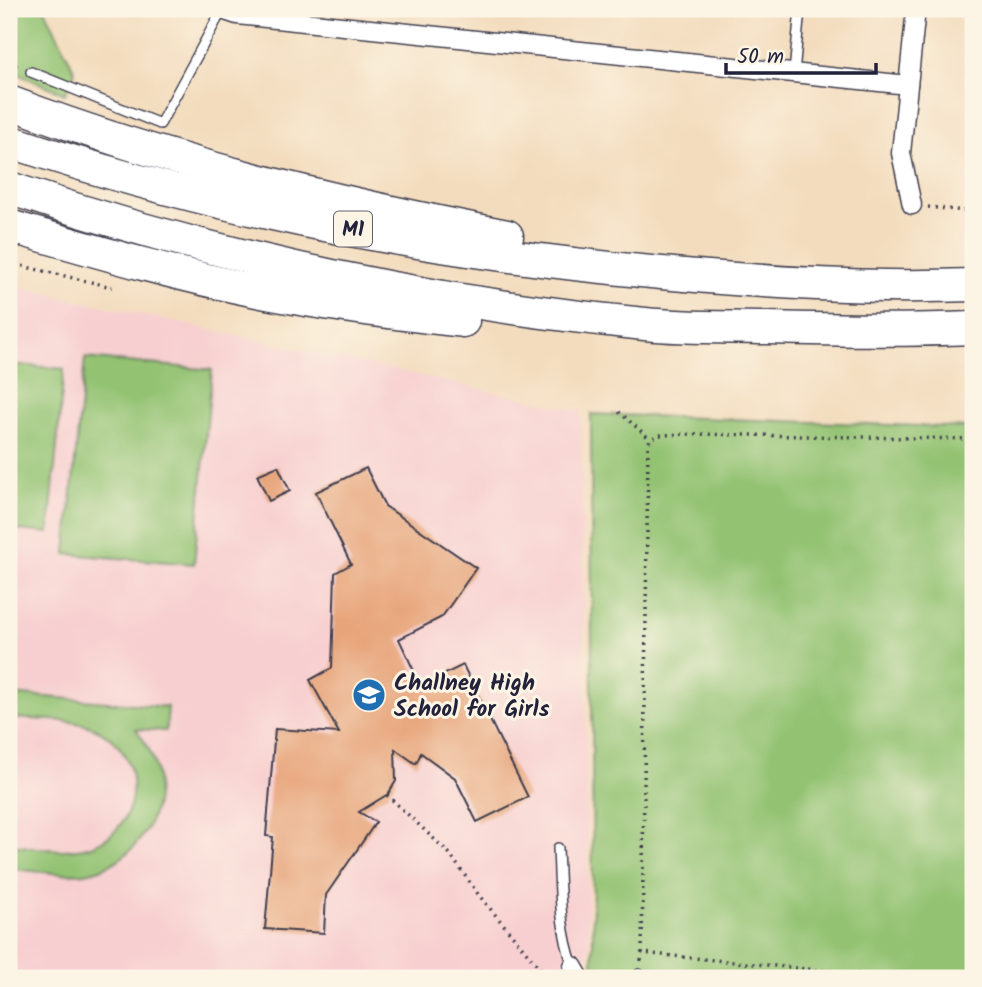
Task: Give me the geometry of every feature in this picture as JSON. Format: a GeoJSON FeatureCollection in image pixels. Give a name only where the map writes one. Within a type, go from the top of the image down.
{"type":"FeatureCollection","features":[{"type":"Feature","properties":{"kind":"highway"},"geometry":{"type":"LineString","coordinates":[[9,102],[192,162],[411,217],[705,277]]}},
{"type":"Feature","properties":{"kind":"highway","name":"M1"},"geometry":{"type":"LineString","coordinates":[[9,141],[91,169],[237,207],[454,248],[570,265],[816,285],[973,285]]}},
{"type":"Feature","properties":{"kind":"highway","name":"M1"},"geometry":{"type":"LineString","coordinates":[[9,188],[77,211],[224,252],[447,299],[646,324],[811,329],[973,328]]}},
{"type":"Feature","properties":{"kind":"highway"},"geometry":{"type":"LineString","coordinates":[[9,226],[169,271],[261,292],[375,311],[506,326],[566,328],[646,324]]}},
{"type":"Feature","properties":{"kind":"street"},"geometry":{"type":"LineString","coordinates":[[220,9],[237,15],[908,85]]}},
{"type":"Feature","properties":{"kind":"street"},"geometry":{"type":"LineString","coordinates":[[912,205],[901,152],[916,9]]}},
{"type":"Feature","properties":{"kind":"lane"},"geometry":{"type":"LineString","coordinates":[[31,72],[160,124],[220,9]]}},
{"type":"Feature","properties":{"kind":"lane"},"geometry":{"type":"LineString","coordinates":[[794,74],[800,9]]}},
{"type":"Feature","properties":{"kind":"lane"},"geometry":{"type":"LineString","coordinates":[[558,848],[564,941],[576,972]]}},
{"type":"Feature","properties":{"kind":"path"},"geometry":{"type":"LineString","coordinates":[[912,205],[973,212]]}},
{"type":"Feature","properties":{"kind":"path"},"geometry":{"type":"LineString","coordinates":[[9,263],[112,287]]}},
{"type":"Feature","properties":{"kind":"path"},"geometry":{"type":"LineString","coordinates":[[619,412],[650,439]]}},
{"type":"Feature","properties":{"kind":"path"},"geometry":{"type":"LineString","coordinates":[[650,439],[659,435],[694,434],[973,439]]}},
{"type":"Feature","properties":{"kind":"path"},"geometry":{"type":"LineString","coordinates":[[639,976],[642,953],[650,439]]}},
{"type":"Feature","properties":{"kind":"path"},"geometry":{"type":"LineString","coordinates":[[387,794],[449,853],[478,894],[548,978]]}},
{"type":"Feature","properties":{"kind":"path"},"geometry":{"type":"LineString","coordinates":[[642,953],[900,978]]}},
{"type":"Feature","properties":{"kind":"shaded area"},"geometry":{"type":"Polygon","coordinates":[[[9,283],[581,411],[589,956],[571,960],[544,973],[542,978],[74,978],[9,973],[9,283]]]}},
{"type":"Feature","properties":{"kind":"green space"},"geometry":{"type":"Polygon","coordinates":[[[9,9],[45,9],[75,72],[65,94],[9,70],[9,9]]]}},
{"type":"Feature","properties":{"kind":"green space"},"geometry":{"type":"Polygon","coordinates":[[[85,358],[212,370],[194,564],[66,554],[85,358]]]}},
{"type":"Feature","properties":{"kind":"green space"},"geometry":{"type":"Polygon","coordinates":[[[9,364],[64,369],[49,533],[9,529],[9,364]]]}},
{"type":"Feature","properties":{"kind":"green space"},"geometry":{"type":"Polygon","coordinates":[[[591,414],[973,428],[973,978],[662,978],[662,975],[593,967],[591,414]]]}},
{"type":"Feature","properties":{"kind":"green space"},"geometry":{"type":"Polygon","coordinates":[[[9,694],[168,707],[166,731],[136,729],[154,762],[157,799],[144,833],[119,859],[103,868],[76,874],[9,869],[9,845],[73,850],[94,845],[111,835],[123,821],[133,786],[123,752],[111,738],[94,728],[75,722],[9,718],[9,694]]]}},
{"type":"Feature","properties":{"kind":"building"},"geometry":{"type":"Polygon","coordinates":[[[278,466],[290,491],[269,501],[257,475],[278,466]]]}},
{"type":"Feature","properties":{"kind":"building"},"geometry":{"type":"Polygon","coordinates":[[[366,468],[385,506],[476,568],[442,617],[399,639],[421,686],[463,665],[528,797],[477,822],[455,778],[421,753],[416,764],[395,749],[396,781],[388,794],[359,812],[376,822],[326,895],[324,933],[265,929],[273,837],[266,836],[275,729],[339,733],[310,680],[332,668],[335,573],[351,564],[316,492],[366,468]]]}},
{"type":"Feature","properties":{"kind":"place","name":"Challney High School for Girls"},"geometry":{"type":"Point","coordinates":[369,695]}}]}
